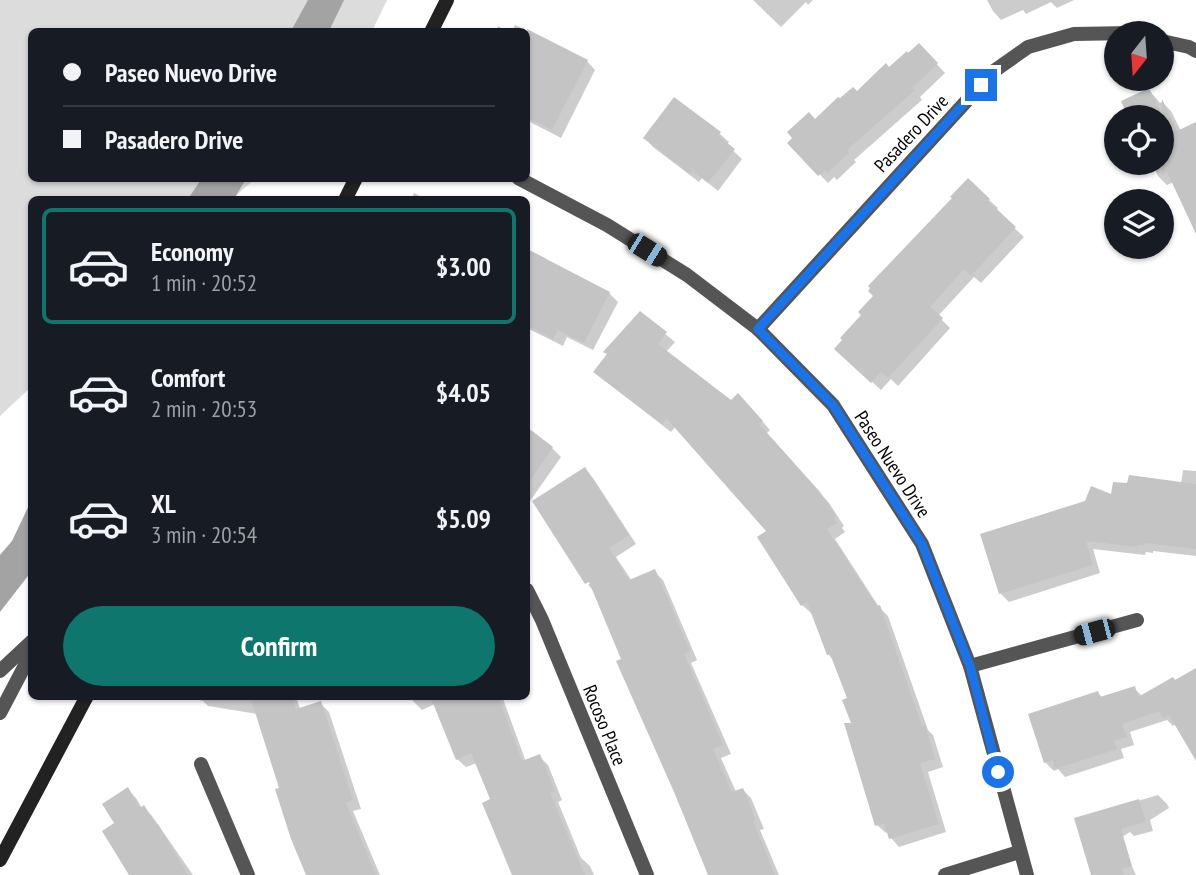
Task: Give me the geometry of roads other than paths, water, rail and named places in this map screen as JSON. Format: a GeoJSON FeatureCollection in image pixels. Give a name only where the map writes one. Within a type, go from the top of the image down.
{"type":"FeatureCollection","features":[{"type":"Feature","properties":{"kind":"main road"},"geometry":{"type":"LineString","coordinates":[[433,28],[447,0]]}},
{"type":"Feature","properties":{"kind":"main road"},"geometry":{"type":"LineString","coordinates":[[0,860],[85,700]]}},
{"type":"Feature","properties":{"kind":"street","name":"Pasadero Drive"},"geometry":{"type":"LineString","coordinates":[[758,329],[995,71],[1028,47],[1074,34],[1104,33]]}},
{"type":"Feature","properties":{"kind":"street"},"geometry":{"type":"LineString","coordinates":[[1174,44],[1196,51]]}},
{"type":"Feature","properties":{"kind":"street","name":"Paseo Nuevo Drive"},"geometry":{"type":"LineString","coordinates":[[526,182],[607,225],[676,268],[758,329],[833,405],[922,544],[970,666],[1027,875]]}},
{"type":"Feature","properties":{"kind":"street","name":"Rocoso Place"},"geometry":{"type":"LineString","coordinates":[[530,596],[647,875]]}},
{"type":"Feature","properties":{"kind":"street"},"geometry":{"type":"LineString","coordinates":[[970,666],[1137,620]]}},
{"type":"Feature","properties":{"kind":"street"},"geometry":{"type":"LineString","coordinates":[[0,671],[28,645]]}},
{"type":"Feature","properties":{"kind":"street"},"geometry":{"type":"LineString","coordinates":[[0,713],[28,660]]}},
{"type":"Feature","properties":{"kind":"street"},"geometry":{"type":"LineString","coordinates":[[201,764],[248,875]]}},
{"type":"Feature","properties":{"kind":"street"},"geometry":{"type":"LineString","coordinates":[[946,875],[1019,852]]}}]}
